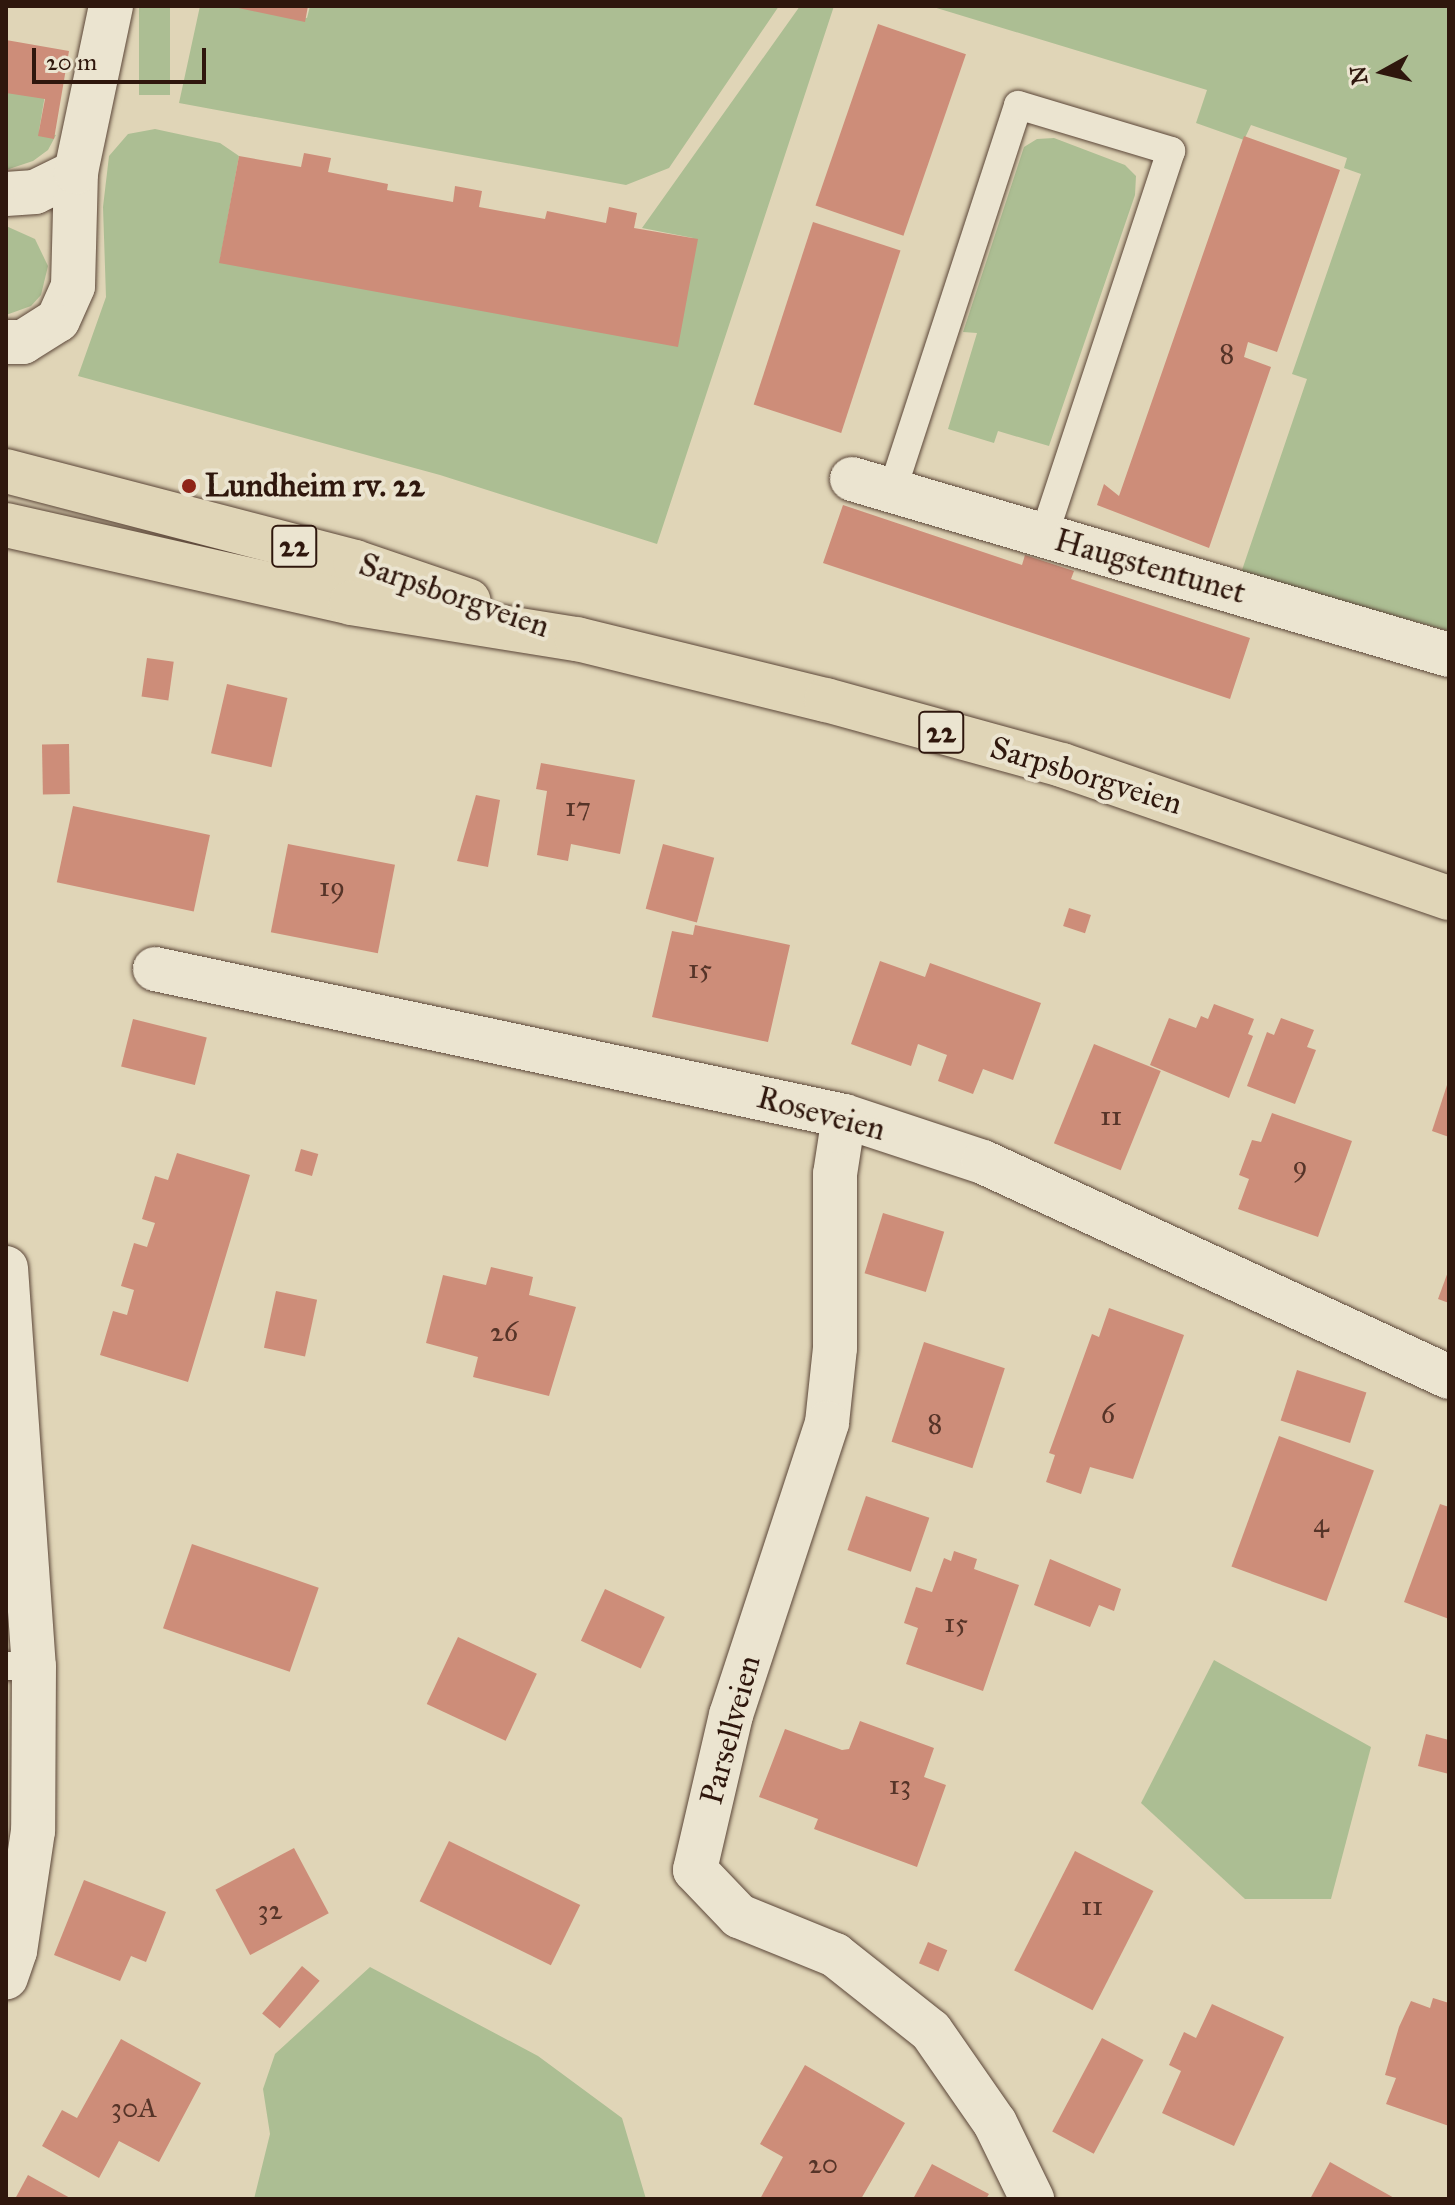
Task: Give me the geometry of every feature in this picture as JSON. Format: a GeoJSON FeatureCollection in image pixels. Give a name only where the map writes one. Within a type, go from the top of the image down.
{"type":"FeatureCollection","features":[{"type":"Feature","properties":{"kind":"highway","name":"Sarpsborgveien"},"geometry":{"type":"LineString","coordinates":[[6,471],[355,562],[577,639],[1062,765],[1449,898]]}},
{"type":"Feature","properties":{"kind":"highway","name":"Sarpsborgveien"},"geometry":{"type":"LineString","coordinates":[[6,525],[351,603],[577,639]]}},
{"type":"Feature","properties":{"kind":"street"},"geometry":{"type":"LineString","coordinates":[[6,342],[23,342],[58,320],[73,286],[76,172],[111,6]]}},
{"type":"Feature","properties":{"kind":"street"},"geometry":{"type":"LineString","coordinates":[[6,194],[35,192],[76,172]]}},
{"type":"Feature","properties":{"kind":"street","name":"Haugstentunet"},"geometry":{"type":"LineString","coordinates":[[872,485],[1449,655]]}},
{"type":"Feature","properties":{"kind":"street","name":"Roseveien"},"geometry":{"type":"LineString","coordinates":[[155,969],[844,1116],[983,1162],[1449,1377]]}},
{"type":"Feature","properties":{"kind":"street","name":"Parsellveien"},"geometry":{"type":"LineString","coordinates":[[844,1116],[835,1174],[835,1348],[827,1423],[731,1715],[695,1870],[739,1916],[835,1955],[931,2031],[995,2123],[1032,2199]]}},
{"type":"Feature","properties":{"kind":"street"},"geometry":{"type":"LineString","coordinates":[[6,1268],[20,1666],[33,1831],[15,1951],[6,1977]]}},
{"type":"Feature","properties":{"kind":"lane"},"geometry":{"type":"LineString","coordinates":[[872,485],[1018,105],[1171,151],[1044,535]]}},
{"type":"Feature","properties":{"kind":"green space"},"geometry":{"type":"Polygon","coordinates":[[[139,6],[170,6],[170,95],[139,95],[139,6]]]}},
{"type":"Feature","properties":{"kind":"green space"},"geometry":{"type":"Polygon","coordinates":[[[200,6],[244,6],[307,18],[310,6],[779,6],[669,168],[626,185],[179,103],[200,6]]]}},
{"type":"Feature","properties":{"kind":"green space"},"geometry":{"type":"Polygon","coordinates":[[[800,6],[834,6],[657,544],[440,475],[78,376],[106,297],[103,207],[109,156],[128,134],[155,129],[220,143],[239,156],[220,260],[675,342],[693,238],[642,228],[800,6]]]}},
{"type":"Feature","properties":{"kind":"green space"},"geometry":{"type":"Polygon","coordinates":[[[930,6],[1449,6],[1449,631],[1241,573],[1307,379],[1292,374],[1361,174],[1344,168],[1347,158],[1251,125],[1244,140],[1196,123],[1207,90],[930,6]]]}},
{"type":"Feature","properties":{"kind":"green space"},"geometry":{"type":"Polygon","coordinates":[[[6,88],[45,95],[39,131],[56,135],[48,150],[33,161],[6,170],[6,88]]]}},
{"type":"Feature","properties":{"kind":"green space"},"geometry":{"type":"Polygon","coordinates":[[[1054,138],[1125,165],[1136,176],[1135,195],[1049,446],[998,431],[994,443],[948,429],[977,333],[963,332],[1024,147],[1037,139],[1054,138]]]}},
{"type":"Feature","properties":{"kind":"green space"},"geometry":{"type":"Polygon","coordinates":[[[6,226],[35,239],[48,266],[41,295],[31,306],[6,315],[6,226]]]}},
{"type":"Feature","properties":{"kind":"green space"},"geometry":{"type":"Polygon","coordinates":[[[1214,1660],[1371,1747],[1331,1899],[1245,1899],[1141,1803],[1214,1660]]]}},
{"type":"Feature","properties":{"kind":"green space"},"geometry":{"type":"Polygon","coordinates":[[[370,1967],[538,2056],[622,2118],[646,2199],[254,2199],[270,2134],[263,2089],[275,2054],[370,1967]]]}},
{"type":"Feature","properties":{"kind":"building"},"geometry":{"type":"Polygon","coordinates":[[[229,6],[308,6],[305,22],[229,6]]]}},
{"type":"Feature","properties":{"kind":"building"},"geometry":{"type":"Polygon","coordinates":[[[878,24],[966,54],[903,236],[815,206],[878,24]]]}},
{"type":"Feature","properties":{"kind":"building"},"geometry":{"type":"Polygon","coordinates":[[[6,40],[69,51],[54,139],[38,136],[45,99],[6,93],[6,40]]]}},
{"type":"Feature","properties":{"kind":"building"},"geometry":{"type":"Polygon","coordinates":[[[1244,136],[1340,170],[1277,352],[1248,342],[1244,357],[1271,367],[1209,548],[1097,505],[1104,484],[1119,496],[1244,136]]]}},
{"type":"Feature","properties":{"kind":"building"},"geometry":{"type":"Polygon","coordinates":[[[304,153],[331,158],[328,172],[388,184],[387,190],[453,202],[455,186],[482,191],[479,207],[545,219],[547,211],[606,223],[609,207],[637,213],[634,228],[698,239],[678,347],[219,263],[239,156],[301,167],[304,153]]]}},
{"type":"Feature","properties":{"kind":"building"},"geometry":{"type":"Polygon","coordinates":[[[813,222],[900,250],[841,433],[754,405],[813,222]]]}},
{"type":"Feature","properties":{"kind":"building"},"geometry":{"type":"Polygon","coordinates":[[[843,505],[1022,565],[1025,555],[1074,571],[1071,579],[1250,638],[1230,699],[823,563],[843,505]]]}},
{"type":"Feature","properties":{"kind":"building"},"geometry":{"type":"Polygon","coordinates":[[[147,658],[174,662],[168,700],[142,697],[147,658]]]}},
{"type":"Feature","properties":{"kind":"building"},"geometry":{"type":"Polygon","coordinates":[[[227,684],[287,698],[271,767],[211,753],[227,684]]]}},
{"type":"Feature","properties":{"kind":"building"},"geometry":{"type":"Polygon","coordinates":[[[42,744],[69,744],[70,794],[43,794],[42,744]]]}},
{"type":"Feature","properties":{"kind":"building"},"geometry":{"type":"Polygon","coordinates":[[[541,763],[635,780],[620,854],[571,844],[568,861],[537,855],[547,791],[536,789],[541,763]]]}},
{"type":"Feature","properties":{"kind":"building"},"geometry":{"type":"Polygon","coordinates":[[[476,795],[500,800],[488,867],[457,861],[476,795]]]}},
{"type":"Feature","properties":{"kind":"building"},"geometry":{"type":"Polygon","coordinates":[[[73,806],[210,835],[194,911],[57,882],[73,806]]]}},
{"type":"Feature","properties":{"kind":"building"},"geometry":{"type":"Polygon","coordinates":[[[288,844],[395,865],[378,953],[271,932],[288,844]]]}},
{"type":"Feature","properties":{"kind":"building"},"geometry":{"type":"Polygon","coordinates":[[[663,844],[714,858],[697,922],[646,909],[663,844]]]}},
{"type":"Feature","properties":{"kind":"building"},"geometry":{"type":"Polygon","coordinates":[[[1069,908],[1091,915],[1085,933],[1063,926],[1069,908]]]}},
{"type":"Feature","properties":{"kind":"building"},"geometry":{"type":"Polygon","coordinates":[[[695,925],[790,945],[768,1042],[652,1017],[672,931],[693,935],[695,925]]]}},
{"type":"Feature","properties":{"kind":"building"},"geometry":{"type":"Polygon","coordinates":[[[880,961],[925,977],[930,963],[1041,1003],[1013,1080],[983,1069],[973,1094],[938,1081],[947,1055],[918,1044],[911,1066],[851,1044],[880,961]]]}},
{"type":"Feature","properties":{"kind":"building"},"geometry":{"type":"Polygon","coordinates":[[[1214,1004],[1254,1019],[1248,1034],[1253,1036],[1229,1098],[1150,1065],[1169,1018],[1196,1028],[1201,1016],[1208,1019],[1214,1004]]]}},
{"type":"Feature","properties":{"kind":"building"},"geometry":{"type":"Polygon","coordinates":[[[1281,1018],[1314,1030],[1307,1047],[1316,1050],[1295,1104],[1247,1086],[1267,1032],[1274,1035],[1281,1018]]]}},
{"type":"Feature","properties":{"kind":"building"},"geometry":{"type":"Polygon","coordinates":[[[133,1019],[207,1037],[195,1085],[121,1067],[133,1019]]]}},
{"type":"Feature","properties":{"kind":"building"},"geometry":{"type":"Polygon","coordinates":[[[1094,1044],[1161,1071],[1121,1170],[1054,1143],[1094,1044]]]}},
{"type":"Feature","properties":{"kind":"building"},"geometry":{"type":"Polygon","coordinates":[[[1449,1082],[1449,1137],[1432,1131],[1449,1082]]]}},
{"type":"Feature","properties":{"kind":"building"},"geometry":{"type":"Polygon","coordinates":[[[1272,1113],[1352,1141],[1318,1237],[1238,1209],[1249,1179],[1239,1175],[1252,1140],[1261,1142],[1272,1113]]]}},
{"type":"Feature","properties":{"kind":"building"},"geometry":{"type":"Polygon","coordinates":[[[301,1149],[318,1154],[312,1176],[295,1171],[301,1149]]]}},
{"type":"Feature","properties":{"kind":"building"},"geometry":{"type":"Polygon","coordinates":[[[177,1153],[250,1175],[188,1382],[100,1355],[113,1311],[127,1315],[134,1290],[121,1286],[134,1243],[147,1247],[155,1223],[142,1219],[155,1176],[168,1180],[177,1153]]]}},
{"type":"Feature","properties":{"kind":"building"},"geometry":{"type":"Polygon","coordinates":[[[883,1213],[944,1232],[926,1292],[865,1273],[883,1213]]]}},
{"type":"Feature","properties":{"kind":"building"},"geometry":{"type":"Polygon","coordinates":[[[491,1267],[533,1277],[529,1295],[576,1307],[549,1396],[473,1377],[478,1357],[426,1343],[443,1275],[486,1285],[491,1267]]]}},
{"type":"Feature","properties":{"kind":"building"},"geometry":{"type":"Polygon","coordinates":[[[1449,1269],[1449,1303],[1438,1299],[1449,1269]]]}},
{"type":"Feature","properties":{"kind":"building"},"geometry":{"type":"Polygon","coordinates":[[[276,1291],[317,1300],[305,1356],[264,1348],[276,1291]]]}},
{"type":"Feature","properties":{"kind":"building"},"geometry":{"type":"Polygon","coordinates":[[[1109,1308],[1184,1335],[1133,1479],[1090,1467],[1081,1494],[1046,1482],[1055,1455],[1049,1453],[1092,1334],[1099,1337],[1109,1308]]]}},
{"type":"Feature","properties":{"kind":"building"},"geometry":{"type":"Polygon","coordinates":[[[924,1342],[1005,1368],[972,1468],[892,1442],[924,1342]]]}},
{"type":"Feature","properties":{"kind":"building"},"geometry":{"type":"Polygon","coordinates":[[[1297,1370],[1366,1393],[1350,1443],[1281,1420],[1297,1370]]]}},
{"type":"Feature","properties":{"kind":"building"},"geometry":{"type":"Polygon","coordinates":[[[1279,1436],[1374,1471],[1326,1601],[1231,1567],[1279,1436]]]}},
{"type":"Feature","properties":{"kind":"building"},"geometry":{"type":"Polygon","coordinates":[[[866,1496],[929,1518],[911,1572],[847,1550],[866,1496]]]}},
{"type":"Feature","properties":{"kind":"building"},"geometry":{"type":"Polygon","coordinates":[[[1440,1504],[1449,1507],[1449,1619],[1404,1602],[1440,1504]]]}},
{"type":"Feature","properties":{"kind":"building"},"geometry":{"type":"Polygon","coordinates":[[[192,1544],[319,1588],[290,1672],[163,1628],[192,1544]]]}},
{"type":"Feature","properties":{"kind":"building"},"geometry":{"type":"Polygon","coordinates":[[[954,1551],[977,1559],[974,1569],[1019,1585],[983,1691],[906,1664],[918,1628],[904,1623],[916,1587],[932,1592],[944,1558],[951,1561],[954,1551]]]}},
{"type":"Feature","properties":{"kind":"building"},"geometry":{"type":"Polygon","coordinates":[[[1050,1559],[1121,1589],[1114,1611],[1099,1605],[1090,1627],[1034,1605],[1050,1559]]]}},
{"type":"Feature","properties":{"kind":"building"},"geometry":{"type":"Polygon","coordinates":[[[605,1589],[665,1617],[641,1669],[581,1641],[605,1589]]]}},
{"type":"Feature","properties":{"kind":"building"},"geometry":{"type":"Polygon","coordinates":[[[458,1637],[537,1674],[506,1741],[427,1704],[458,1637]]]}},
{"type":"Feature","properties":{"kind":"building"},"geometry":{"type":"Polygon","coordinates":[[[860,1721],[934,1748],[924,1777],[946,1785],[917,1867],[814,1829],[818,1819],[759,1797],[785,1729],[842,1750],[849,1749],[860,1721]]]}},
{"type":"Feature","properties":{"kind":"building"},"geometry":{"type":"Polygon","coordinates":[[[1426,1734],[1449,1740],[1449,1774],[1418,1766],[1426,1734]]]}},
{"type":"Feature","properties":{"kind":"building"},"geometry":{"type":"Polygon","coordinates":[[[449,1841],[580,1905],[551,1965],[420,1901],[449,1841]]]}},
{"type":"Feature","properties":{"kind":"building"},"geometry":{"type":"Polygon","coordinates":[[[294,1848],[329,1913],[250,1955],[215,1890],[294,1848]]]}},
{"type":"Feature","properties":{"kind":"building"},"geometry":{"type":"Polygon","coordinates":[[[1075,1851],[1153,1891],[1093,2010],[1014,1970],[1075,1851]]]}},
{"type":"Feature","properties":{"kind":"building"},"geometry":{"type":"Polygon","coordinates":[[[84,1880],[166,1912],[146,1962],[131,1956],[120,1981],[54,1955],[84,1880]]]}},
{"type":"Feature","properties":{"kind":"building"},"geometry":{"type":"Polygon","coordinates":[[[928,1942],[947,1950],[938,1971],[919,1963],[928,1942]]]}},
{"type":"Feature","properties":{"kind":"building"},"geometry":{"type":"Polygon","coordinates":[[[302,1966],[320,1981],[280,2028],[262,2013],[302,1966]]]}},
{"type":"Feature","properties":{"kind":"building"},"geometry":{"type":"Polygon","coordinates":[[[1433,1998],[1449,2003],[1449,2126],[1386,2104],[1396,2078],[1385,2075],[1399,2027],[1411,2001],[1430,2008],[1433,1998]]]}},
{"type":"Feature","properties":{"kind":"building"},"geometry":{"type":"Polygon","coordinates":[[[1212,2004],[1284,2037],[1234,2146],[1162,2113],[1181,2071],[1169,2065],[1184,2032],[1196,2038],[1212,2004]]]}},
{"type":"Feature","properties":{"kind":"building"},"geometry":{"type":"Polygon","coordinates":[[[1102,2038],[1143,2060],[1094,2154],[1052,2132],[1102,2038]]]}},
{"type":"Feature","properties":{"kind":"building"},"geometry":{"type":"Polygon","coordinates":[[[121,2039],[201,2083],[159,2162],[119,2141],[99,2178],[42,2146],[62,2110],[77,2118],[121,2039]]]}},
{"type":"Feature","properties":{"kind":"building"},"geometry":{"type":"Polygon","coordinates":[[[805,2065],[905,2123],[861,2199],[760,2199],[783,2157],[760,2144],[805,2065]]]}},
{"type":"Feature","properties":{"kind":"building"},"geometry":{"type":"Polygon","coordinates":[[[1330,2162],[1396,2199],[1310,2199],[1330,2162]]]}},
{"type":"Feature","properties":{"kind":"building"},"geometry":{"type":"Polygon","coordinates":[[[932,2164],[989,2194],[986,2199],[913,2199],[932,2164]]]}},
{"type":"Feature","properties":{"kind":"building"},"geometry":{"type":"Polygon","coordinates":[[[28,2175],[72,2199],[15,2199],[28,2175]]]}},
{"type":"Feature","properties":{"kind":"place","name":"Lundheim rv. 22"},"geometry":{"type":"Point","coordinates":[189,486]}}]}
